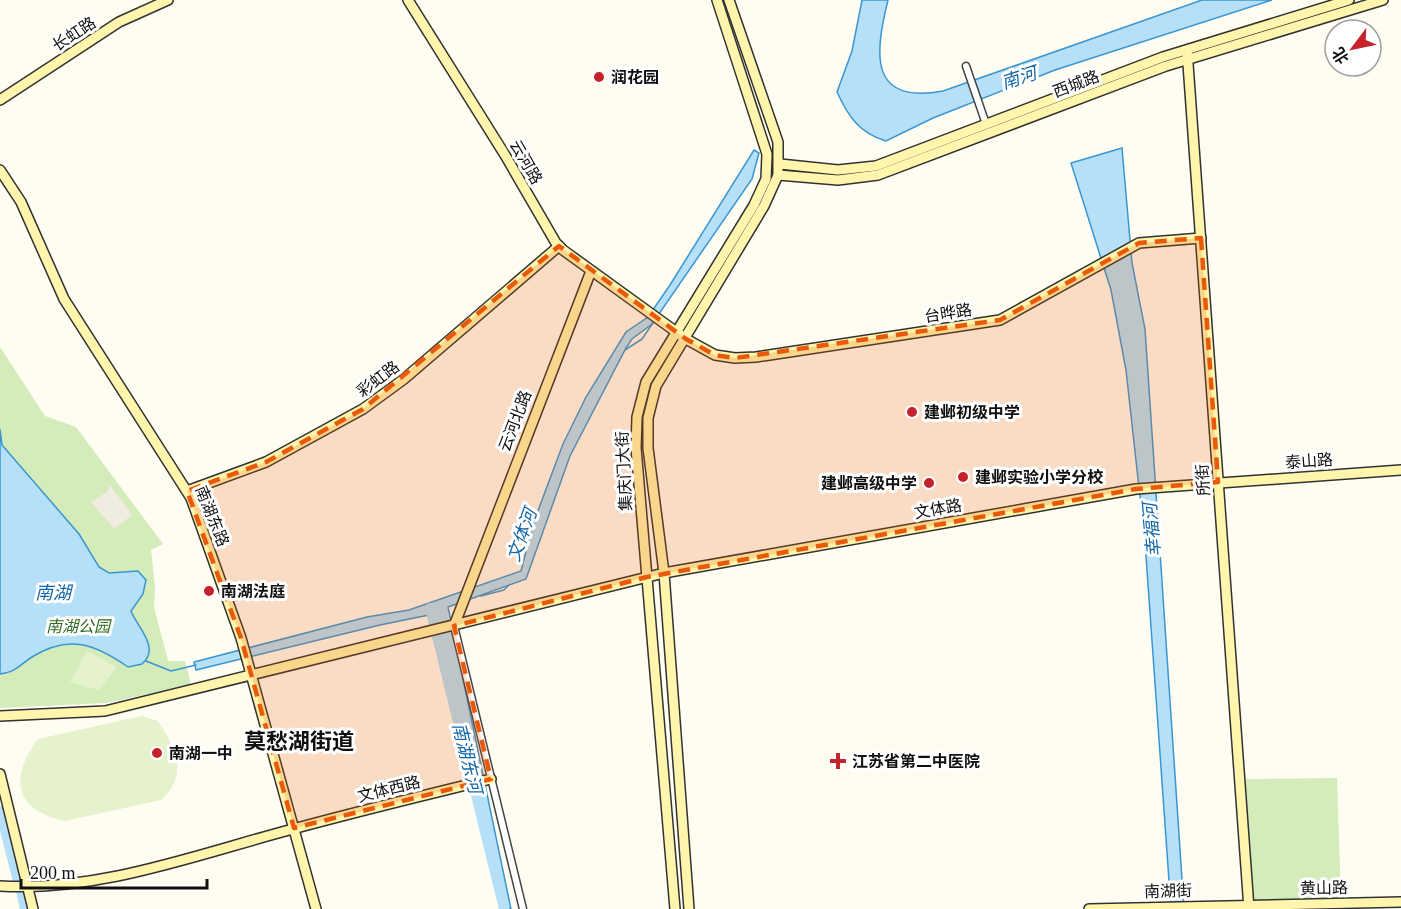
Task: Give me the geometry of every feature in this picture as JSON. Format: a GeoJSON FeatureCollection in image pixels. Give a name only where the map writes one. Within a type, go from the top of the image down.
{"type":"FeatureCollection","features":[{"type":"Feature","properties":{"kind":"street","name":"长虹路"},"geometry":{"type":"LineString","coordinates":[[0,100],[119,22],[168,0]]}},
{"type":"Feature","properties":{"kind":"street","name":"云河路"},"geometry":{"type":"LineString","coordinates":[[408,0],[559,246],[664,324]]}},
{"type":"Feature","properties":{"kind":"street","name":"集庆门大街"},"geometry":{"type":"LineString","coordinates":[[675,909],[636,448],[637,417],[646,382],[763,189],[768,169],[756,117],[717,0]]}},
{"type":"Feature","properties":{"kind":"street","name":"集庆门大街"},"geometry":{"type":"LineString","coordinates":[[689,909],[664,573],[648,448],[648,418],[657,386],[765,206],[778,175],[780,164],[778,142],[729,0]]}},
{"type":"Feature","properties":{"kind":"street","name":"西城路"},"geometry":{"type":"LineString","coordinates":[[780,164],[838,170],[876,166],[986,124],[1349,0]]}},
{"type":"Feature","properties":{"kind":"street","name":"西城路"},"geometry":{"type":"LineString","coordinates":[[778,175],[838,180],[878,175],[1187,55],[1383,0]]}},
{"type":"Feature","properties":{"kind":"street","name":"所街"},"geometry":{"type":"LineString","coordinates":[[1187,55],[1249,906]]}},
{"type":"Feature","properties":{"kind":"street"},"geometry":{"type":"LineString","coordinates":[[966,66],[986,124]]}},
{"type":"Feature","properties":{"kind":"street","name":"南湖东路"},"geometry":{"type":"LineString","coordinates":[[0,170],[21,202],[64,299],[187,491],[241,638],[316,909]]}},
{"type":"Feature","properties":{"kind":"street","name":"台晔路"},"geometry":{"type":"LineString","coordinates":[[664,324],[715,355],[735,358],[1000,320],[1139,243],[1201,238]]}},
{"type":"Feature","properties":{"kind":"street","name":"彩虹路"},"geometry":{"type":"LineString","coordinates":[[187,491],[267,462],[363,409],[404,379],[559,246]]}},
{"type":"Feature","properties":{"kind":"street","name":"云河北路"},"geometry":{"type":"LineString","coordinates":[[452,626],[591,272]]}},
{"type":"Feature","properties":{"kind":"street","name":"泰山路"},"geometry":{"type":"LineString","coordinates":[[1218,482],[1401,470]]}},
{"type":"Feature","properties":{"kind":"street","name":"文体路"},"geometry":{"type":"LineString","coordinates":[[0,716],[105,711],[664,573],[1157,486],[1218,482]]}},
{"type":"Feature","properties":{"kind":"street"},"geometry":{"type":"LineString","coordinates":[[452,626],[487,780],[523,909]]}},
{"type":"Feature","properties":{"kind":"street"},"geometry":{"type":"LineString","coordinates":[[0,774],[33,909]]}},
{"type":"Feature","properties":{"kind":"street","name":"文体西路"},"geometry":{"type":"LineString","coordinates":[[0,886],[82,882],[169,864],[294,828],[487,780]]}},
{"type":"Feature","properties":{"kind":"street","name":"黄山路"},"geometry":{"type":"LineString","coordinates":[[1249,906],[1401,902]]}},
{"type":"Feature","properties":{"kind":"street","name":"南湖街"},"geometry":{"type":"LineString","coordinates":[[1089,909],[1203,905],[1249,906]]}},
{"type":"Feature","properties":{"kind":"highlighted area"},"geometry":{"type":"Polygon","coordinates":[[[1201,238],[1218,482],[1136,489],[647,577],[454,626],[491,779],[294,828],[241,638],[187,491],[266,462],[363,409],[559,246],[686,339],[715,355],[735,358],[1000,320],[1139,243],[1201,238]]]}},
{"type":"Feature","properties":{"kind":"green space","name":"南湖公园"},"geometry":{"type":"Polygon","coordinates":[[[0,347],[45,416],[76,427],[163,544],[151,550],[155,588],[154,607],[168,661],[185,661],[191,685],[106,703],[0,708],[0,347]]]}},
{"type":"Feature","properties":{"kind":"green space"},"geometry":{"type":"Polygon","coordinates":[[[87,651],[117,667],[99,690],[70,682],[87,651]]]}},
{"type":"Feature","properties":{"kind":"green space"},"geometry":{"type":"Polygon","coordinates":[[[142,716],[158,721],[170,741],[177,761],[175,780],[161,800],[65,821],[48,816],[26,801],[20,779],[29,753],[38,739],[142,716]]]}},
{"type":"Feature","properties":{"kind":"green space"},"geometry":{"type":"Polygon","coordinates":[[[1337,778],[1341,903],[1248,904],[1238,779],[1337,778]]]}},
{"type":"Feature","properties":{"kind":"shaded area"},"geometry":{"type":"Polygon","coordinates":[[[110,485],[132,515],[114,529],[91,502],[107,492],[110,485]]]}},
{"type":"Feature","properties":{"kind":"water","name":"南河"},"geometry":{"type":"Polygon","coordinates":[[[862,0],[888,0],[881,39],[882,71],[889,82],[901,90],[919,93],[943,91],[1202,0],[1272,0],[1055,70],[933,118],[886,141],[868,133],[855,122],[837,92],[852,51],[862,0]]]}},
{"type":"Feature","properties":{"kind":"water","name":"幸福河"},"geometry":{"type":"Polygon","coordinates":[[[1122,148],[1132,263],[1145,329],[1184,909],[1171,909],[1145,542],[1126,370],[1111,290],[1071,163],[1122,148]]]}},
{"type":"Feature","properties":{"kind":"water"},"geometry":{"type":"Polygon","coordinates":[[[754,150],[759,153],[752,179],[652,324],[632,339],[626,348],[570,456],[526,579],[448,607],[511,909],[506,909],[434,614],[196,670],[194,662],[367,617],[409,610],[521,571],[533,524],[563,444],[586,397],[626,332],[648,317],[670,285],[754,150]]]}},
{"type":"Feature","properties":{"kind":"water","name":"南湖"},"geometry":{"type":"Polygon","coordinates":[[[0,429],[2,445],[79,534],[99,567],[109,573],[138,571],[146,580],[143,594],[131,611],[148,644],[147,658],[142,664],[128,667],[104,652],[70,644],[45,650],[14,670],[0,674],[0,429]]]}},
{"type":"Feature","properties":{"kind":"waterway","name":"文体河"},"geometry":{"type":"LineString","coordinates":[[625,350],[642,339],[655,320]]}},
{"type":"Feature","properties":{"kind":"waterway","name":"文体河"},"geometry":{"type":"LineString","coordinates":[[481,596],[504,590],[509,585]]}},
{"type":"Feature","properties":{"kind":"waterway","name":"南湖东河"},"geometry":{"type":"LineString","coordinates":[[430,608],[504,909]]}},
{"type":"Feature","properties":{"kind":"waterway","name":"文体河"},"geometry":{"type":"LineString","coordinates":[[146,661],[171,671],[196,665]]}},
{"type":"Feature","properties":{"kind":"waterway"},"geometry":{"type":"LineString","coordinates":[[0,811],[18,881]]}},
{"type":"Feature","properties":{"kind":"waterway"},"geometry":{"type":"LineString","coordinates":[[21,891],[25,909]]}},
{"type":"Feature","properties":{"kind":"place","name":"润花园"},"geometry":{"type":"Point","coordinates":[599,77]}},
{"type":"Feature","properties":{"kind":"place","name":"建邺初级中学"},"geometry":{"type":"Point","coordinates":[912,412]}},
{"type":"Feature","properties":{"kind":"place","name":"建邺实验小学分校"},"geometry":{"type":"Point","coordinates":[963,477]}},
{"type":"Feature","properties":{"kind":"place","name":"建邺高级中学"},"geometry":{"type":"Point","coordinates":[929,483]}},
{"type":"Feature","properties":{"kind":"place","name":"南湖法庭"},"geometry":{"type":"Point","coordinates":[209,591]}},
{"type":"Feature","properties":{"kind":"place","name":"南湖一中"},"geometry":{"type":"Point","coordinates":[157,753]}},
{"type":"Feature","properties":{"kind":"place","name":"江苏省第二中医院"},"geometry":{"type":"Point","coordinates":[838,761]}},
{"type":"Feature","properties":{"kind":"district","name":"莫愁湖街道"},"geometry":{"type":"Point","coordinates":[299,741]}}]}
